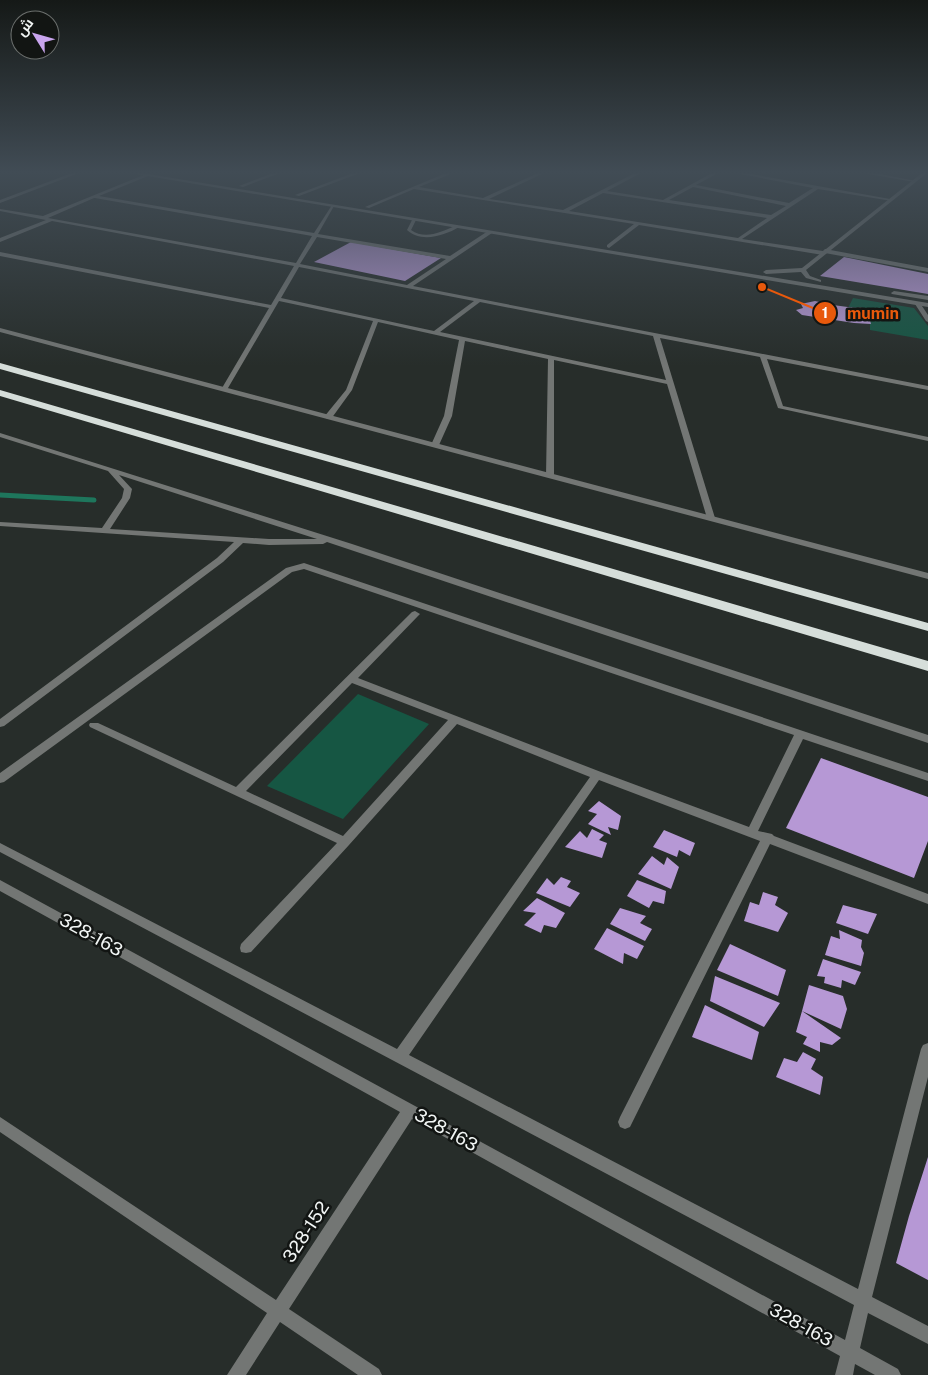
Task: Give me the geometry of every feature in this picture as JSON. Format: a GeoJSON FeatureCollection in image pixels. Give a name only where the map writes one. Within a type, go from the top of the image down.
{"type":"FeatureCollection","features":[{"type":"Feature","properties":{"kind":"highway"},"geometry":{"type":"LineString","coordinates":[[0,366],[928,627]]}},
{"type":"Feature","properties":{"kind":"highway"},"geometry":{"type":"LineString","coordinates":[[0,393],[928,666]]}},
{"type":"Feature","properties":{"kind":"street"},"geometry":{"type":"LineString","coordinates":[[144,237],[928,388]]}},
{"type":"Feature","properties":{"kind":"street"},"geometry":{"type":"LineString","coordinates":[[225,388],[312,237]]}},
{"type":"Feature","properties":{"kind":"street"},"geometry":{"type":"LineString","coordinates":[[332,237],[450,258]]}},
{"type":"Feature","properties":{"kind":"street"},"geometry":{"type":"LineString","coordinates":[[408,287],[482,237]]}},
{"type":"Feature","properties":{"kind":"street"},"geometry":{"type":"LineString","coordinates":[[521,237],[928,305]]}},
{"type":"Feature","properties":{"kind":"street"},"geometry":{"type":"LineString","coordinates":[[554,237],[928,298]]}},
{"type":"Feature","properties":{"kind":"street"},"geometry":{"type":"LineString","coordinates":[[609,246],[621,237]]}},
{"type":"Feature","properties":{"kind":"street"},"geometry":{"type":"LineString","coordinates":[[734,237],[928,270]]}},
{"type":"Feature","properties":{"kind":"street"},"geometry":{"type":"LineString","coordinates":[[766,272],[803,270],[843,237]]}},
{"type":"Feature","properties":{"kind":"street"},"geometry":{"type":"LineString","coordinates":[[646,258],[652,253]]}},
{"type":"Feature","properties":{"kind":"street"},"geometry":{"type":"LineString","coordinates":[[0,254],[272,307]]}},
{"type":"Feature","properties":{"kind":"street"},"geometry":{"type":"LineString","coordinates":[[803,270],[808,276],[820,281]]}},
{"type":"Feature","properties":{"kind":"street"},"geometry":{"type":"LineString","coordinates":[[277,299],[671,383]]}},
{"type":"Feature","properties":{"kind":"street"},"geometry":{"type":"LineString","coordinates":[[435,334],[478,301]]}},
{"type":"Feature","properties":{"kind":"street"},"geometry":{"type":"LineString","coordinates":[[918,304],[928,320]]}},
{"type":"Feature","properties":{"kind":"street"},"geometry":{"type":"LineString","coordinates":[[328,417],[349,390],[376,321]]}},
{"type":"Feature","properties":{"kind":"street"},"geometry":{"type":"LineString","coordinates":[[0,330],[225,388],[928,576]]}},
{"type":"Feature","properties":{"kind":"street"},"geometry":{"type":"LineString","coordinates":[[656,336],[711,518]]}},
{"type":"Feature","properties":{"kind":"street"},"geometry":{"type":"LineString","coordinates":[[435,445],[448,416],[462,339]]}},
{"type":"Feature","properties":{"kind":"street"},"geometry":{"type":"LineString","coordinates":[[763,356],[780,407],[928,439]]}},
{"type":"Feature","properties":{"kind":"street"},"geometry":{"type":"LineString","coordinates":[[550,476],[551,358]]}},
{"type":"Feature","properties":{"kind":"street"},"geometry":{"type":"LineString","coordinates":[[0,435],[333,541],[928,739]]}},
{"type":"Feature","properties":{"kind":"street"},"geometry":{"type":"LineString","coordinates":[[104,530],[126,498],[128,489],[110,469]]}},
{"type":"Feature","properties":{"kind":"street"},"geometry":{"type":"LineString","coordinates":[[0,524],[241,540],[333,541]]}},
{"type":"Feature","properties":{"kind":"street"},"geometry":{"type":"LineString","coordinates":[[0,724],[220,560],[241,540]]}},
{"type":"Feature","properties":{"kind":"street"},"geometry":{"type":"LineString","coordinates":[[0,779],[297,566],[312,567],[928,777]]}},
{"type":"Feature","properties":{"kind":"street"},"geometry":{"type":"LineString","coordinates":[[238,792],[415,614]]}},
{"type":"Feature","properties":{"kind":"street"},"geometry":{"type":"LineString","coordinates":[[352,679],[598,775],[928,898]]}},
{"type":"Feature","properties":{"kind":"street"},"geometry":{"type":"LineString","coordinates":[[246,948],[345,842],[455,719]]}},
{"type":"Feature","properties":{"kind":"street"},"geometry":{"type":"LineString","coordinates":[[94,725],[345,842]]}},
{"type":"Feature","properties":{"kind":"street"},"geometry":{"type":"LineString","coordinates":[[752,832],[800,734]]}},
{"type":"Feature","properties":{"kind":"street"},"geometry":{"type":"LineString","coordinates":[[399,1058],[598,775]]}},
{"type":"Feature","properties":{"kind":"street"},"geometry":{"type":"LineString","coordinates":[[624,1122],[768,838]]}},
{"type":"Feature","properties":{"kind":"street"},"geometry":{"type":"LineString","coordinates":[[0,846],[399,1058],[928,1335]]}},
{"type":"Feature","properties":{"kind":"street","name":"328-163"},"geometry":{"type":"LineString","coordinates":[[0,885],[892,1375]]}},
{"type":"Feature","properties":{"kind":"street"},"geometry":{"type":"LineString","coordinates":[[844,1375],[928,1049]]}},
{"type":"Feature","properties":{"kind":"street","name":"328-152"},"geometry":{"type":"LineString","coordinates":[[236,1375],[410,1110]]}},
{"type":"Feature","properties":{"kind":"street"},"geometry":{"type":"LineString","coordinates":[[0,1124],[373,1375]]}},
{"type":"Feature","properties":{"kind":"green space"},"geometry":{"type":"Polygon","coordinates":[[[853,298],[914,308],[928,326],[928,340],[870,330],[870,320],[878,317],[876,313],[861,307],[848,308],[853,298]]]}},
{"type":"Feature","properties":{"kind":"green space"},"geometry":{"type":"Polygon","coordinates":[[[358,694],[429,724],[343,819],[267,786],[358,694]]]}},
{"type":"Feature","properties":{"kind":"building"},"geometry":{"type":"Polygon","coordinates":[[[351,242],[441,258],[405,281],[314,262],[351,242]]]}},
{"type":"Feature","properties":{"kind":"building"},"geometry":{"type":"Polygon","coordinates":[[[844,257],[928,274],[928,294],[820,276],[844,257]]]}},
{"type":"Feature","properties":{"kind":"building"},"geometry":{"type":"Polygon","coordinates":[[[815,301],[870,310],[876,313],[878,317],[870,320],[871,324],[854,323],[802,315],[796,310],[803,308],[801,304],[815,301]]]}},
{"type":"Feature","properties":{"kind":"building"},"geometry":{"type":"Polygon","coordinates":[[[821,758],[928,797],[928,841],[914,878],[786,828],[821,758]]]}},
{"type":"Feature","properties":{"kind":"building"},"geometry":{"type":"Polygon","coordinates":[[[599,801],[621,816],[618,830],[608,827],[611,835],[588,824],[597,814],[588,811],[599,801]]]}},
{"type":"Feature","properties":{"kind":"building"},"geometry":{"type":"Polygon","coordinates":[[[592,829],[604,835],[599,840],[607,843],[602,858],[565,847],[580,831],[587,838],[592,829]]]}},
{"type":"Feature","properties":{"kind":"building"},"geometry":{"type":"Polygon","coordinates":[[[664,830],[695,843],[690,856],[679,850],[677,857],[653,847],[664,830]]]}},
{"type":"Feature","properties":{"kind":"building"},"geometry":{"type":"Polygon","coordinates":[[[652,856],[664,865],[667,857],[679,867],[671,889],[638,874],[652,856]]]}},
{"type":"Feature","properties":{"kind":"building"},"geometry":{"type":"Polygon","coordinates":[[[561,877],[571,881],[567,887],[580,893],[570,907],[536,893],[547,878],[554,885],[561,877]]]}},
{"type":"Feature","properties":{"kind":"building"},"geometry":{"type":"Polygon","coordinates":[[[637,880],[666,891],[664,904],[653,901],[649,908],[627,896],[637,880]]]}},
{"type":"Feature","properties":{"kind":"building"},"geometry":{"type":"Polygon","coordinates":[[[763,892],[778,897],[775,905],[788,913],[778,932],[744,921],[750,902],[759,905],[763,892]]]}},
{"type":"Feature","properties":{"kind":"building"},"geometry":{"type":"Polygon","coordinates":[[[537,898],[565,913],[556,928],[544,925],[541,933],[524,925],[536,913],[523,911],[537,898]]]}},
{"type":"Feature","properties":{"kind":"building"},"geometry":{"type":"Polygon","coordinates":[[[843,905],[877,914],[868,934],[836,923],[843,905]]]}},
{"type":"Feature","properties":{"kind":"building"},"geometry":{"type":"Polygon","coordinates":[[[620,908],[646,916],[640,923],[652,929],[645,941],[610,924],[620,908]]]}},
{"type":"Feature","properties":{"kind":"building"},"geometry":{"type":"Polygon","coordinates":[[[607,928],[644,946],[637,959],[624,953],[623,964],[594,949],[607,928]]]}},
{"type":"Feature","properties":{"kind":"building"},"geometry":{"type":"Polygon","coordinates":[[[839,930],[862,940],[861,947],[864,953],[861,966],[825,955],[831,936],[840,939],[839,930]]]}},
{"type":"Feature","properties":{"kind":"building"},"geometry":{"type":"Polygon","coordinates":[[[730,944],[786,970],[778,996],[717,970],[730,944]]]}},
{"type":"Feature","properties":{"kind":"building"},"geometry":{"type":"Polygon","coordinates":[[[823,959],[861,972],[855,985],[842,980],[841,988],[824,983],[825,977],[817,976],[823,959]]]}},
{"type":"Feature","properties":{"kind":"building"},"geometry":{"type":"Polygon","coordinates":[[[715,976],[780,1003],[764,1027],[710,1001],[715,976]]]}},
{"type":"Feature","properties":{"kind":"building"},"geometry":{"type":"Polygon","coordinates":[[[809,985],[843,996],[847,1009],[841,1029],[802,1011],[809,985]]]}},
{"type":"Feature","properties":{"kind":"building"},"geometry":{"type":"Polygon","coordinates":[[[705,1005],[759,1032],[752,1060],[692,1037],[705,1005]]]}},
{"type":"Feature","properties":{"kind":"building"},"geometry":{"type":"Polygon","coordinates":[[[802,1011],[841,1038],[832,1045],[820,1042],[820,1052],[803,1044],[807,1037],[796,1032],[802,1011]]]}},
{"type":"Feature","properties":{"kind":"building"},"geometry":{"type":"Polygon","coordinates":[[[803,1052],[816,1059],[811,1069],[823,1077],[820,1095],[776,1077],[784,1058],[797,1062],[803,1052]]]}},
{"type":"Feature","properties":{"kind":"building"},"geometry":{"type":"Polygon","coordinates":[[[928,1157],[928,1280],[896,1263],[928,1157]]]}},
{"type":"Feature","properties":{"kind":"waterway"},"geometry":{"type":"LineString","coordinates":[[0,495],[94,500]]}},
{"type":"Feature","properties":{"kind":"place","name":"mumin"},"geometry":{"type":"Point","coordinates":[762,287]}}]}
